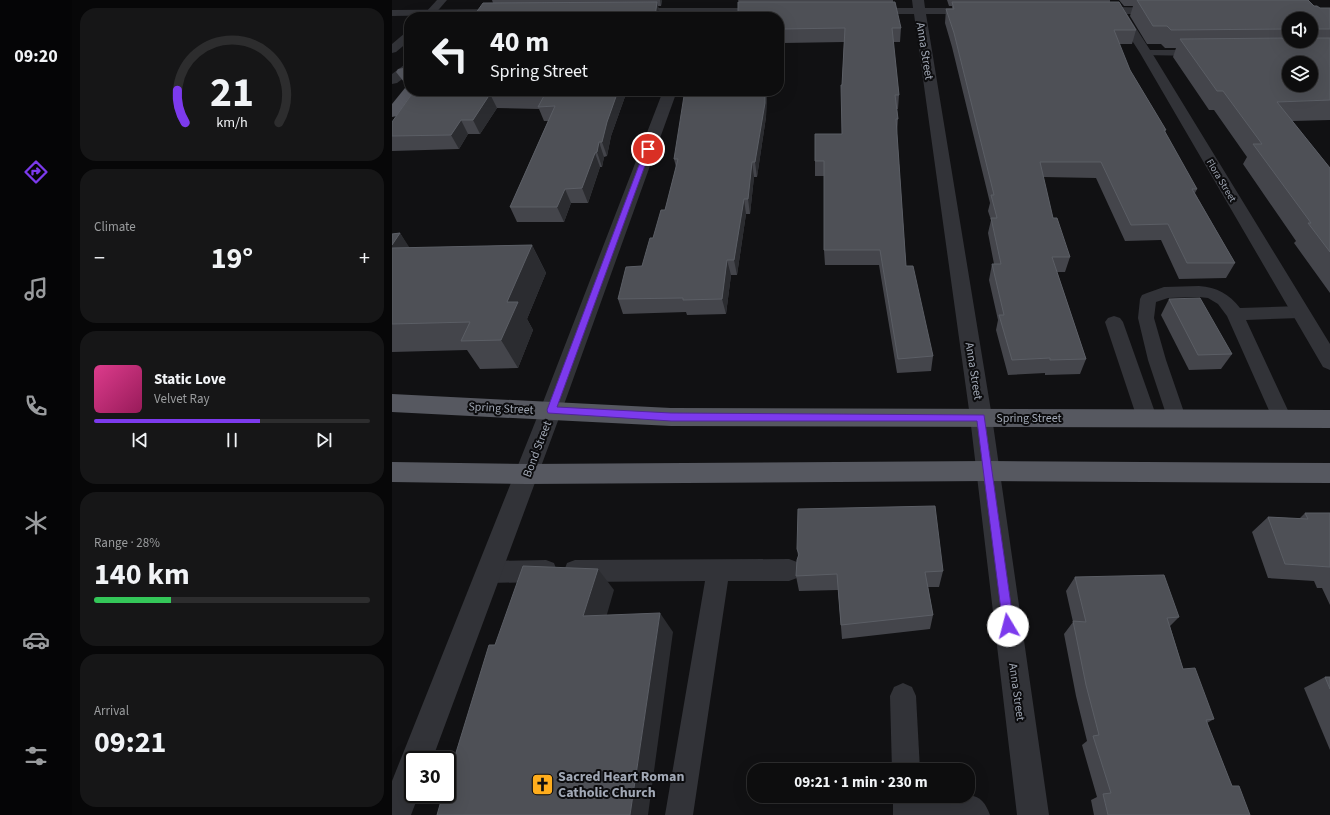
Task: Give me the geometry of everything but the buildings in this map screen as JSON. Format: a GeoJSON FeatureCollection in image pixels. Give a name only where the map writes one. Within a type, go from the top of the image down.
{"type":"FeatureCollection","features":[{"type":"Feature","properties":{"kind":"highway"},"geometry":{"type":"LineString","coordinates":[[392,113],[406,96]]}},
{"type":"Feature","properties":{"kind":"highway","name":"Spring Street"},"geometry":{"type":"LineString","coordinates":[[392,403],[671,417],[1330,419]]}},
{"type":"Feature","properties":{"kind":"highway"},"geometry":{"type":"LineString","coordinates":[[392,472],[527,474],[988,471],[1330,473]]}},
{"type":"Feature","properties":{"kind":"street"},"geometry":{"type":"LineString","coordinates":[[472,12],[482,0]]}},
{"type":"Feature","properties":{"kind":"street"},"geometry":{"type":"LineString","coordinates":[[856,11],[918,6],[988,12]]}},
{"type":"Feature","properties":{"kind":"street","name":"Anna Street"},"geometry":{"type":"LineString","coordinates":[[918,6],[981,417],[1033,815]]}},
{"type":"Feature","properties":{"kind":"street"},"geometry":{"type":"LineString","coordinates":[[1080,11],[1115,6],[1175,11]]}},
{"type":"Feature","properties":{"kind":"street","name":"Flora Street"},"geometry":{"type":"LineString","coordinates":[[1115,6],[1146,54],[1330,362]]}},
{"type":"Feature","properties":{"kind":"street"},"geometry":{"type":"LineString","coordinates":[[621,11],[700,9],[778,11]]}},
{"type":"Feature","properties":{"kind":"street"},"geometry":{"type":"LineString","coordinates":[[392,13],[404,13]]}},
{"type":"Feature","properties":{"kind":"street","name":"Bond Street"},"geometry":{"type":"LineString","coordinates":[[419,751],[527,474],[668,96]]}},
{"type":"Feature","properties":{"kind":"street"},"geometry":{"type":"LineString","coordinates":[[395,815],[404,792]]}},
{"type":"Feature","properties":{"kind":"lane"},"geometry":{"type":"LineString","coordinates":[[431,12],[442,0]]}},
{"type":"Feature","properties":{"kind":"lane"},"geometry":{"type":"LineString","coordinates":[[398,31],[404,31]]}},
{"type":"Feature","properties":{"kind":"lane"},"geometry":{"type":"LineString","coordinates":[[392,51],[404,39]]}},
{"type":"Feature","properties":{"kind":"lane"},"geometry":{"type":"LineString","coordinates":[[392,51],[404,52]]}},
{"type":"Feature","properties":{"kind":"lane"},"geometry":{"type":"LineString","coordinates":[[1146,54],[1210,53]]}},
{"type":"Feature","properties":{"kind":"lane"},"geometry":{"type":"LineString","coordinates":[[1176,418],[1157,360],[1146,318],[1148,299],[1160,292],[1206,291],[1227,302],[1235,314],[1282,419]]}},
{"type":"Feature","properties":{"kind":"lane"},"geometry":{"type":"LineString","coordinates":[[1235,314],[1300,312]]}},
{"type":"Feature","properties":{"kind":"lane"},"geometry":{"type":"LineString","coordinates":[[1114,322],[1147,418]]}},
{"type":"Feature","properties":{"kind":"lane"},"geometry":{"type":"LineString","coordinates":[[680,815],[718,570]]}},
{"type":"Feature","properties":{"kind":"lane"},"geometry":{"type":"LineString","coordinates":[[488,572],[789,570]]}},
{"type":"Feature","properties":{"kind":"lane"},"geometry":{"type":"LineString","coordinates":[[903,696],[906,763]]}},
{"type":"Feature","properties":{"kind":"lane"},"geometry":{"type":"LineString","coordinates":[[907,803],[908,815]]}},
{"type":"Feature","properties":{"kind":"lane"},"geometry":{"type":"LineString","coordinates":[[926,815],[929,810],[971,809],[976,815]]}},
{"type":"Feature","properties":{"kind":"place","name":"Sacred Heart Roman Catholic Church"},"geometry":{"type":"Point","coordinates":[543,784]}},
{"type":"Feature","properties":{"kind":"route"},"geometry":{"type":"LineString","coordinates":[[648,149],[551,410],[671,417],[981,417],[1008,626]]}}]}
